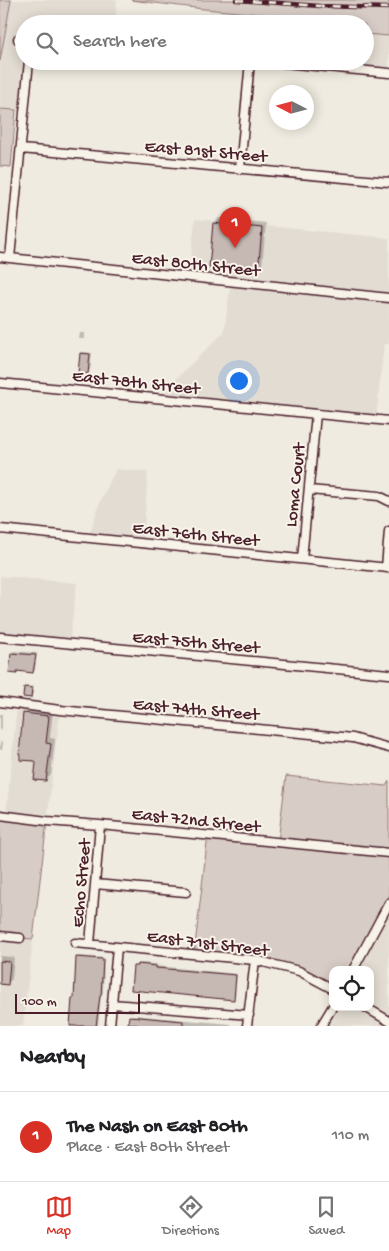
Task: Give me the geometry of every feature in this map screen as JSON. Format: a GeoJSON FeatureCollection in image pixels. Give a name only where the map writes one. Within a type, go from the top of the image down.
{"type":"FeatureCollection","features":[{"type":"Feature","properties":{"kind":"street"},"geometry":{"type":"LineString","coordinates":[[10,258],[28,70]]}},
{"type":"Feature","properties":{"kind":"street"},"geometry":{"type":"LineString","coordinates":[[240,169],[249,70]]}},
{"type":"Feature","properties":{"kind":"street"},"geometry":{"type":"LineString","coordinates":[[358,70],[389,73]]}},
{"type":"Feature","properties":{"kind":"street","name":"East 81st Street"},"geometry":{"type":"LineString","coordinates":[[20,148],[389,182]]}},
{"type":"Feature","properties":{"kind":"street","name":"East 80th Street"},"geometry":{"type":"LineString","coordinates":[[0,257],[389,298]]}},
{"type":"Feature","properties":{"kind":"street","name":"East 78th Street"},"geometry":{"type":"LineString","coordinates":[[0,383],[389,421]]}},
{"type":"Feature","properties":{"kind":"street","name":"Loma Court"},"geometry":{"type":"LineString","coordinates":[[302,559],[316,414]]}},
{"type":"Feature","properties":{"kind":"street"},"geometry":{"type":"LineString","coordinates":[[309,490],[379,496],[389,501]]}},
{"type":"Feature","properties":{"kind":"street","name":"East 76th Street"},"geometry":{"type":"LineString","coordinates":[[0,529],[387,568]]}},
{"type":"Feature","properties":{"kind":"street"},"geometry":{"type":"LineString","coordinates":[[387,568],[389,531]]}},
{"type":"Feature","properties":{"kind":"street","name":"East 75th Street"},"geometry":{"type":"LineString","coordinates":[[0,637],[389,674]]}},
{"type":"Feature","properties":{"kind":"street","name":"East 74th Street"},"geometry":{"type":"LineString","coordinates":[[0,702],[60,710],[353,738],[389,748]]}},
{"type":"Feature","properties":{"kind":"street","name":"East 72nd Street"},"geometry":{"type":"LineString","coordinates":[[0,815],[389,853]]}},
{"type":"Feature","properties":{"kind":"street","name":"Echo Street"},"geometry":{"type":"LineString","coordinates":[[90,944],[100,825]]}},
{"type":"Feature","properties":{"kind":"street"},"geometry":{"type":"LineString","coordinates":[[95,884],[186,892]]}},
{"type":"Feature","properties":{"kind":"street"},"geometry":{"type":"LineString","coordinates":[[354,966],[389,903]]}},
{"type":"Feature","properties":{"kind":"street"},"geometry":{"type":"LineString","coordinates":[[0,936],[20,938]]}},
{"type":"Feature","properties":{"kind":"street","name":"East 71st Street"},"geometry":{"type":"LineString","coordinates":[[75,943],[255,960],[300,972],[329,987]]}},
{"type":"Feature","properties":{"kind":"street"},"geometry":{"type":"LineString","coordinates":[[110,1026],[116,947]]}},
{"type":"Feature","properties":{"kind":"street"},"geometry":{"type":"LineString","coordinates":[[248,1026],[255,960]]}},
{"type":"Feature","properties":{"kind":"street"},"geometry":{"type":"LineString","coordinates":[[112,1004],[249,1016]]}},
{"type":"Feature","properties":{"kind":"street"},"geometry":{"type":"LineString","coordinates":[[322,1026],[330,1011]]}},
{"type":"Feature","properties":{"kind":"street"},"geometry":{"type":"LineString","coordinates":[[372,1011],[389,1021]]}},
{"type":"Feature","properties":{"kind":"shaded area"},"geometry":{"type":"Polygon","coordinates":[[[0,0],[11,0],[0,61],[0,0]]]}},
{"type":"Feature","properties":{"kind":"shaded area"},"geometry":{"type":"Polygon","coordinates":[[[11,0],[117,0],[116,15],[15,15],[15,70],[28,70],[24,112],[0,109],[0,61],[11,0]]]}},
{"type":"Feature","properties":{"kind":"shaded area"},"geometry":{"type":"Polygon","coordinates":[[[131,0],[389,0],[389,36],[374,35],[374,15],[271,15],[131,0]]]}},
{"type":"Feature","properties":{"kind":"shaded area"},"geometry":{"type":"Polygon","coordinates":[[[183,0],[389,0],[389,73],[356,70],[374,70],[374,15],[271,15],[204,9],[183,0]]]}},
{"type":"Feature","properties":{"kind":"shaded area"},"geometry":{"type":"Polygon","coordinates":[[[0,109],[16,110],[11,167],[0,166],[0,109]]]}},
{"type":"Feature","properties":{"kind":"shaded area"},"geometry":{"type":"Polygon","coordinates":[[[195,219],[389,238],[389,344],[384,344],[376,420],[159,399],[180,375],[224,332],[231,282],[189,277],[195,219]]]}},
{"type":"Feature","properties":{"kind":"shaded area"},"geometry":{"type":"Polygon","coordinates":[[[116,469],[148,472],[143,542],[89,537],[99,504],[116,469]]]}},
{"type":"Feature","properties":{"kind":"shaded area"},"geometry":{"type":"Polygon","coordinates":[[[0,576],[77,583],[69,645],[0,637],[0,576]]]}},
{"type":"Feature","properties":{"kind":"shaded area"},"geometry":{"type":"Polygon","coordinates":[[[17,704],[60,710],[47,821],[6,815],[17,704]]]}},
{"type":"Feature","properties":{"kind":"shaded area"},"geometry":{"type":"Polygon","coordinates":[[[286,776],[386,786],[389,781],[389,903],[355,966],[329,966],[329,987],[299,971],[255,960],[194,954],[208,835],[278,842],[286,776]]]}},
{"type":"Feature","properties":{"kind":"shaded area"},"geometry":{"type":"Polygon","coordinates":[[[0,815],[47,821],[33,939],[0,936],[0,815]]]}},
{"type":"Feature","properties":{"kind":"shaded area"},"geometry":{"type":"Polygon","coordinates":[[[389,903],[389,1026],[321,1026],[330,1011],[374,1011],[374,966],[355,966],[389,903]]]}},
{"type":"Feature","properties":{"kind":"shaded area"},"geometry":{"type":"Polygon","coordinates":[[[0,936],[33,939],[23,1026],[0,1026],[0,936]]]}},
{"type":"Feature","properties":{"kind":"building"},"geometry":{"type":"Polygon","coordinates":[[[213,223],[262,228],[258,273],[209,268],[213,223]]]}},
{"type":"Feature","properties":{"kind":"building"},"geometry":{"type":"Polygon","coordinates":[[[80,353],[90,354],[88,374],[78,373],[80,353]]]}},
{"type":"Feature","properties":{"kind":"building"},"geometry":{"type":"Polygon","coordinates":[[[11,653],[36,655],[33,673],[17,671],[17,674],[9,673],[11,653]]]}},
{"type":"Feature","properties":{"kind":"building"},"geometry":{"type":"Polygon","coordinates":[[[24,687],[32,688],[31,698],[23,697],[24,687]]]}},
{"type":"Feature","properties":{"kind":"building"},"geometry":{"type":"Polygon","coordinates":[[[23,713],[49,716],[46,743],[51,744],[46,781],[34,780],[35,761],[20,760],[23,713]]]}},
{"type":"Feature","properties":{"kind":"building"},"geometry":{"type":"Polygon","coordinates":[[[76,957],[103,959],[101,996],[96,1026],[70,1026],[72,998],[74,998],[76,957]]]}},
{"type":"Feature","properties":{"kind":"building"},"geometry":{"type":"Polygon","coordinates":[[[0,961],[10,962],[8,985],[0,984],[0,961]]]}},
{"type":"Feature","properties":{"kind":"building"},"geometry":{"type":"Polygon","coordinates":[[[138,964],[156,966],[156,968],[236,975],[234,1000],[131,990],[133,966],[138,966],[138,964]]]}},
{"type":"Feature","properties":{"kind":"building"},"geometry":{"type":"Polygon","coordinates":[[[129,1016],[183,1021],[183,1026],[142,1026],[128,1023],[129,1016]]]}},
{"type":"Feature","properties":{"kind":"railway"},"geometry":{"type":"LineString","coordinates":[[236,0],[320,6],[389,8]]}},
{"type":"Feature","properties":{"kind":"place","name":"The Nash on East 80th"},"geometry":{"type":"Point","coordinates":[235,248]}}]}
